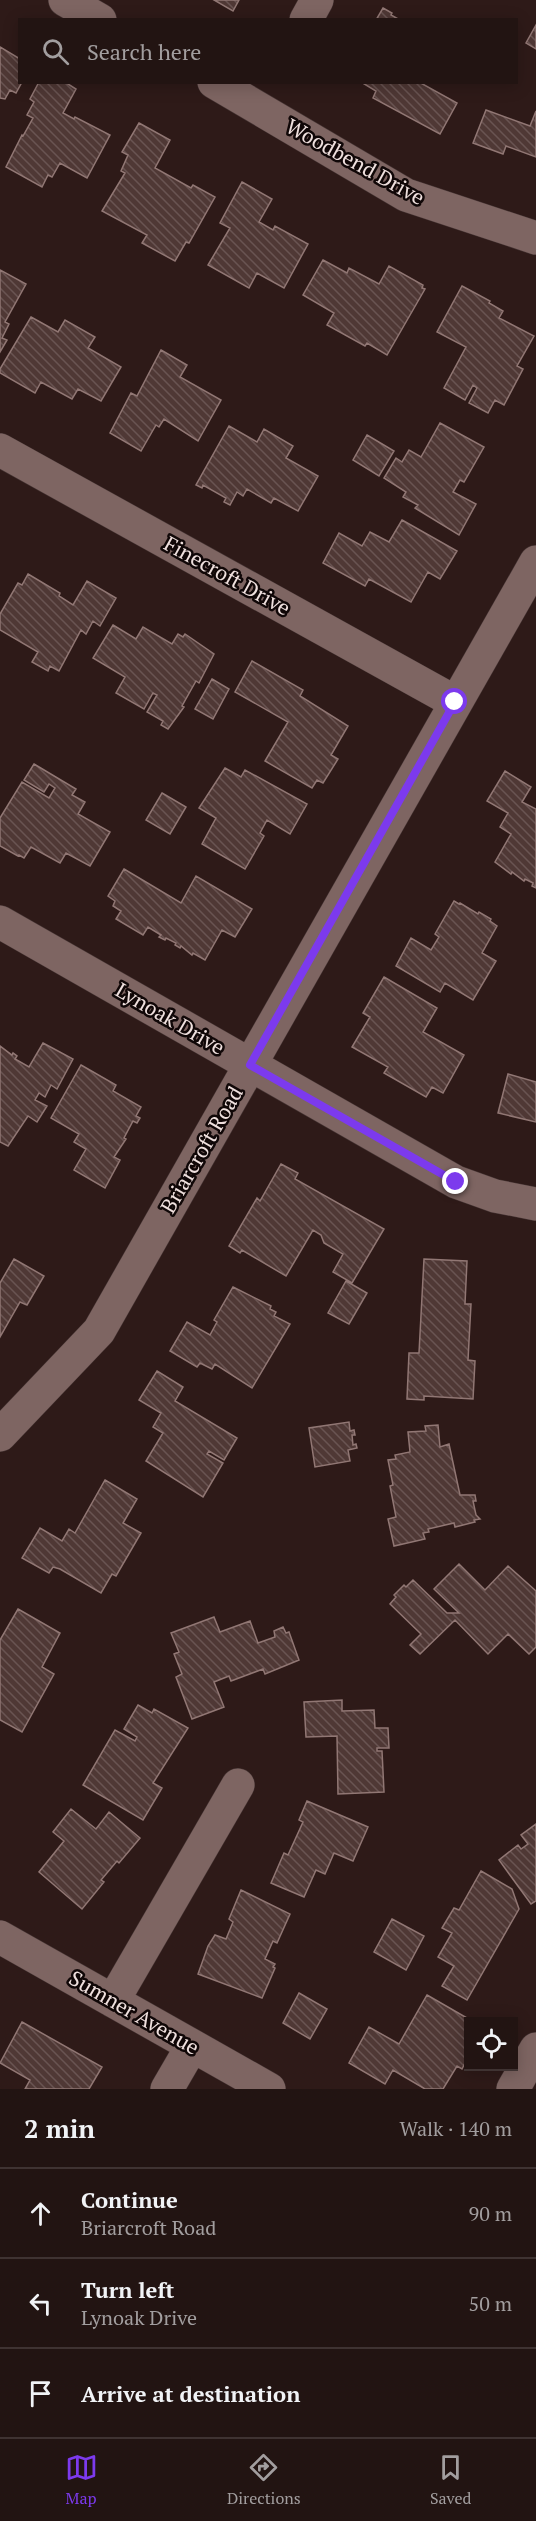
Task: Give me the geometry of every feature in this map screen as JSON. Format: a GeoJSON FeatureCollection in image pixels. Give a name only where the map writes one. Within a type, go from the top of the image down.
{"type":"FeatureCollection","features":[{"type":"Feature","properties":{"kind":"street"},"geometry":{"type":"LineString","coordinates":[[65,0],[96,18]]}},
{"type":"Feature","properties":{"kind":"street"},"geometry":{"type":"LineString","coordinates":[[307,18],[317,0]]}},
{"type":"Feature","properties":{"kind":"street","name":"Woodbend Drive"},"geometry":{"type":"LineString","coordinates":[[222,84],[265,94],[406,195],[536,238]]}},
{"type":"Feature","properties":{"kind":"street","name":"Finecroft Drive"},"geometry":{"type":"LineString","coordinates":[[0,450],[455,702]]}},
{"type":"Feature","properties":{"kind":"street","name":"Briarcroft Road"},"geometry":{"type":"LineString","coordinates":[[0,1435],[99,1331],[536,562]]}},
{"type":"Feature","properties":{"kind":"street","name":"Lynoak Drive"},"geometry":{"type":"LineString","coordinates":[[0,922],[456,1182],[495,1196],[536,1204]]}},
{"type":"Feature","properties":{"kind":"street"},"geometry":{"type":"LineString","coordinates":[[113,2001],[238,1785]]}},
{"type":"Feature","properties":{"kind":"street","name":"Sumner Avenue"},"geometry":{"type":"LineString","coordinates":[[0,1937],[268,2089]]}},
{"type":"Feature","properties":{"kind":"street"},"geometry":{"type":"LineString","coordinates":[[166,2089],[192,2046]]}},
{"type":"Feature","properties":{"kind":"street"},"geometry":{"type":"LineString","coordinates":[[513,2089],[536,2049]]}},
{"type":"Feature","properties":{"kind":"building"},"geometry":{"type":"Polygon","coordinates":[[[214,0],[239,0],[233,11],[214,0]]]}},
{"type":"Feature","properties":{"kind":"building"},"geometry":{"type":"Polygon","coordinates":[[[383,8],[396,18],[377,18],[383,8]]]}},
{"type":"Feature","properties":{"kind":"building"},"geometry":{"type":"Polygon","coordinates":[[[536,25],[536,49],[526,43],[536,25]]]}},
{"type":"Feature","properties":{"kind":"building"},"geometry":{"type":"Polygon","coordinates":[[[0,47],[18,58],[18,84],[21,84],[16,93],[10,90],[5,99],[0,98],[0,47]]]}},
{"type":"Feature","properties":{"kind":"building"},"geometry":{"type":"Polygon","coordinates":[[[38,84],[68,84],[76,89],[63,113],[110,135],[87,178],[60,163],[52,177],[48,175],[42,187],[6,167],[33,118],[27,115],[34,102],[30,99],[38,84]]]}},
{"type":"Feature","properties":{"kind":"building"},"geometry":{"type":"Polygon","coordinates":[[[364,84],[423,84],[457,103],[440,134],[373,98],[376,91],[364,84]]]}},
{"type":"Feature","properties":{"kind":"building"},"geometry":{"type":"Polygon","coordinates":[[[486,110],[530,126],[536,111],[536,157],[506,146],[503,154],[473,143],[486,110]]]}},
{"type":"Feature","properties":{"kind":"building"},"geometry":{"type":"Polygon","coordinates":[[[139,123],[170,140],[155,168],[191,188],[193,185],[215,197],[189,243],[186,242],[175,261],[142,243],[147,235],[102,211],[125,173],[121,171],[128,155],[122,152],[139,123]]]}},
{"type":"Feature","properties":{"kind":"building"},"geometry":{"type":"Polygon","coordinates":[[[242,182],[272,199],[259,222],[273,230],[275,226],[308,244],[284,288],[257,273],[249,288],[208,265],[230,228],[220,223],[242,182]]]}},
{"type":"Feature","properties":{"kind":"building"},"geometry":{"type":"Polygon","coordinates":[[[323,260],[347,273],[349,268],[379,284],[389,266],[423,285],[422,288],[425,289],[387,355],[327,325],[334,313],[303,295],[323,260]]]}},
{"type":"Feature","properties":{"kind":"building"},"geometry":{"type":"Polygon","coordinates":[[[0,270],[26,284],[5,322],[9,324],[2,338],[7,340],[0,352],[0,270]]]}},
{"type":"Feature","properties":{"kind":"building"},"geometry":{"type":"Polygon","coordinates":[[[462,286],[503,311],[499,318],[534,336],[517,366],[523,369],[504,405],[495,400],[488,413],[469,403],[477,388],[473,385],[465,400],[444,388],[466,347],[437,332],[462,286]]]}},
{"type":"Feature","properties":{"kind":"building"},"geometry":{"type":"Polygon","coordinates":[[[31,317],[58,332],[65,320],[95,337],[88,348],[121,367],[101,401],[78,389],[72,399],[41,382],[35,393],[0,373],[0,369],[31,317]]]}},
{"type":"Feature","properties":{"kind":"building"},"geometry":{"type":"Polygon","coordinates":[[[161,350],[187,365],[180,377],[221,400],[198,441],[164,419],[159,427],[156,425],[141,451],[110,433],[131,393],[137,396],[161,350]]]}},
{"type":"Feature","properties":{"kind":"building"},"geometry":{"type":"Polygon","coordinates":[[[440,423],[484,447],[464,482],[460,480],[453,492],[476,504],[459,535],[415,508],[418,505],[403,497],[406,492],[384,478],[396,458],[402,462],[409,450],[421,457],[440,423]]]}},
{"type":"Feature","properties":{"kind":"building"},"geometry":{"type":"Polygon","coordinates":[[[229,426],[257,442],[264,429],[293,446],[286,458],[318,476],[298,511],[274,498],[271,503],[247,489],[243,496],[237,492],[230,505],[224,502],[226,498],[203,485],[202,488],[196,485],[229,426]]]}},
{"type":"Feature","properties":{"kind":"building"},"geometry":{"type":"Polygon","coordinates":[[[367,435],[394,451],[379,476],[353,460],[367,435]]]}},
{"type":"Feature","properties":{"kind":"building"},"geometry":{"type":"Polygon","coordinates":[[[402,520],[457,551],[440,579],[428,572],[411,602],[369,579],[365,586],[323,563],[339,533],[362,546],[370,532],[389,542],[402,520]]]}},
{"type":"Feature","properties":{"kind":"building"},"geometry":{"type":"Polygon","coordinates":[[[28,574],[60,593],[59,596],[73,605],[87,581],[116,598],[100,626],[93,621],[86,634],[81,630],[59,671],[50,666],[48,671],[32,662],[38,652],[0,630],[0,614],[18,583],[22,585],[28,574]]]}},
{"type":"Feature","properties":{"kind":"building"},"geometry":{"type":"Polygon","coordinates":[[[113,625],[136,639],[143,627],[172,644],[178,634],[183,637],[185,634],[214,654],[199,683],[196,681],[182,706],[184,707],[168,729],[161,725],[163,721],[147,712],[157,695],[153,693],[144,709],[116,693],[125,677],[93,658],[113,625]]]}},
{"type":"Feature","properties":{"kind":"building"},"geometry":{"type":"Polygon","coordinates":[[[252,661],[303,690],[300,696],[348,726],[331,755],[338,759],[323,783],[317,780],[312,788],[265,761],[288,722],[235,692],[252,661]]]}},
{"type":"Feature","properties":{"kind":"building"},"geometry":{"type":"Polygon","coordinates":[[[212,679],[229,689],[213,719],[195,709],[212,679]]]}},
{"type":"Feature","properties":{"kind":"building"},"geometry":{"type":"Polygon","coordinates":[[[34,764],[76,789],[72,795],[85,802],[78,814],[110,832],[90,866],[66,853],[60,863],[31,847],[24,858],[0,846],[0,818],[22,782],[49,798],[55,788],[49,784],[44,792],[24,780],[34,764]]]}},
{"type":"Feature","properties":{"kind":"building"},"geometry":{"type":"Polygon","coordinates":[[[225,768],[241,777],[245,770],[307,804],[290,834],[267,820],[260,833],[264,836],[245,869],[202,844],[216,818],[199,808],[225,768]]]}},
{"type":"Feature","properties":{"kind":"building"},"geometry":{"type":"Polygon","coordinates":[[[505,771],[531,787],[522,802],[536,809],[536,888],[532,886],[533,883],[525,879],[524,881],[512,872],[511,874],[495,862],[511,834],[500,827],[508,813],[487,801],[505,771]]]}},
{"type":"Feature","properties":{"kind":"building"},"geometry":{"type":"Polygon","coordinates":[[[162,793],[186,807],[170,834],[146,820],[162,793]]]}},
{"type":"Feature","properties":{"kind":"building"},"geometry":{"type":"Polygon","coordinates":[[[124,869],[181,903],[196,876],[252,909],[235,937],[222,930],[205,960],[193,953],[192,955],[166,938],[165,940],[159,937],[161,935],[148,927],[143,935],[116,919],[121,911],[113,906],[115,901],[108,896],[124,869]]]}},
{"type":"Feature","properties":{"kind":"building"},"geometry":{"type":"Polygon","coordinates":[[[454,901],[478,914],[479,912],[491,919],[490,921],[497,926],[482,953],[496,961],[473,1000],[445,983],[440,992],[396,966],[411,938],[431,950],[439,937],[435,934],[454,901]]]}},
{"type":"Feature","properties":{"kind":"building"},"geometry":{"type":"Polygon","coordinates":[[[384,977],[437,1008],[423,1032],[464,1055],[443,1093],[432,1087],[426,1097],[384,1073],[388,1067],[352,1047],[370,1017],[363,1013],[384,977]]]}},
{"type":"Feature","properties":{"kind":"building"},"geometry":{"type":"Polygon","coordinates":[[[43,1043],[73,1059],[57,1089],[51,1085],[45,1097],[39,1093],[35,1100],[47,1106],[37,1122],[28,1116],[8,1146],[0,1142],[0,1046],[12,1055],[13,1053],[17,1056],[15,1059],[29,1067],[43,1043]]]}},
{"type":"Feature","properties":{"kind":"building"},"geometry":{"type":"Polygon","coordinates":[[[81,1065],[116,1085],[113,1091],[141,1107],[136,1116],[140,1118],[137,1123],[133,1121],[124,1138],[126,1139],[114,1157],[120,1160],[105,1188],[74,1170],[86,1149],[74,1142],[79,1134],[51,1118],[81,1065]]]}},
{"type":"Feature","properties":{"kind":"building"},"geometry":{"type":"Polygon","coordinates":[[[508,1074],[536,1082],[536,1122],[498,1113],[508,1074]]]}},
{"type":"Feature","properties":{"kind":"building"},"geometry":{"type":"Polygon","coordinates":[[[281,1164],[298,1173],[295,1179],[384,1229],[352,1283],[333,1272],[343,1254],[324,1243],[321,1235],[313,1230],[286,1276],[242,1250],[240,1253],[229,1246],[257,1198],[260,1201],[281,1164]]]}},
{"type":"Feature","properties":{"kind":"building"},"geometry":{"type":"Polygon","coordinates":[[[14,1259],[44,1276],[27,1305],[20,1302],[0,1337],[0,1283],[14,1259]]]}},
{"type":"Feature","properties":{"kind":"building"},"geometry":{"type":"Polygon","coordinates":[[[424,1259],[467,1261],[465,1304],[471,1304],[468,1360],[475,1361],[473,1399],[424,1396],[424,1400],[407,1399],[409,1353],[419,1353],[424,1259]]]}},
{"type":"Feature","properties":{"kind":"building"},"geometry":{"type":"Polygon","coordinates":[[[346,1281],[367,1293],[349,1324],[328,1313],[346,1281]]]}},
{"type":"Feature","properties":{"kind":"building"},"geometry":{"type":"Polygon","coordinates":[[[233,1287],[271,1306],[270,1309],[276,1312],[274,1316],[290,1324],[252,1388],[215,1364],[212,1369],[200,1363],[197,1367],[170,1351],[187,1322],[210,1335],[217,1322],[214,1320],[233,1287]]]}},
{"type":"Feature","properties":{"kind":"building"},"geometry":{"type":"Polygon","coordinates":[[[157,1371],[183,1387],[175,1401],[237,1438],[224,1460],[209,1451],[207,1454],[223,1463],[203,1497],[146,1461],[163,1433],[153,1427],[161,1413],[139,1400],[157,1371]]]}},
{"type":"Feature","properties":{"kind":"building"},"geometry":{"type":"Polygon","coordinates":[[[349,1422],[350,1431],[354,1430],[355,1435],[352,1435],[353,1445],[356,1444],[357,1448],[348,1450],[350,1461],[315,1467],[309,1428],[349,1422]]]}},
{"type":"Feature","properties":{"kind":"building"},"geometry":{"type":"Polygon","coordinates":[[[438,1425],[440,1447],[449,1444],[460,1495],[475,1495],[476,1501],[473,1501],[476,1515],[480,1519],[455,1527],[454,1523],[428,1529],[429,1532],[423,1533],[425,1539],[394,1546],[388,1519],[396,1517],[388,1460],[396,1459],[395,1455],[410,1452],[408,1432],[426,1431],[425,1426],[438,1425]]]}},
{"type":"Feature","properties":{"kind":"building"},"geometry":{"type":"Polygon","coordinates":[[[105,1480],[137,1499],[123,1523],[141,1533],[116,1576],[112,1574],[101,1593],[60,1569],[53,1567],[49,1573],[22,1558],[40,1528],[62,1541],[69,1529],[75,1533],[105,1480]]]}},
{"type":"Feature","properties":{"kind":"building"},"geometry":{"type":"Polygon","coordinates":[[[459,1564],[485,1590],[508,1566],[536,1591],[536,1647],[529,1654],[508,1634],[488,1654],[455,1620],[420,1654],[410,1645],[421,1634],[390,1604],[396,1597],[394,1595],[413,1580],[447,1613],[459,1613],[434,1589],[459,1564]]]}},
{"type":"Feature","properties":{"kind":"building"},"geometry":{"type":"Polygon","coordinates":[[[18,1609],[60,1633],[42,1667],[54,1674],[22,1732],[0,1720],[0,1640],[18,1609]]]}},
{"type":"Feature","properties":{"kind":"building"},"geometry":{"type":"Polygon","coordinates":[[[214,1617],[220,1632],[250,1621],[258,1643],[275,1637],[274,1631],[283,1627],[286,1633],[289,1632],[299,1660],[265,1674],[263,1669],[231,1681],[229,1676],[214,1682],[224,1707],[192,1719],[176,1677],[182,1674],[174,1654],[179,1652],[171,1633],[214,1617]]]}},
{"type":"Feature","properties":{"kind":"building"},"geometry":{"type":"Polygon","coordinates":[[[342,1700],[342,1711],[374,1710],[375,1728],[388,1728],[389,1748],[377,1748],[377,1751],[382,1751],[384,1792],[338,1794],[337,1736],[306,1737],[304,1702],[342,1700]]]}},
{"type":"Feature","properties":{"kind":"building"},"geometry":{"type":"Polygon","coordinates":[[[138,1705],[152,1713],[154,1709],[188,1728],[153,1783],[162,1788],[143,1820],[83,1785],[115,1730],[135,1741],[137,1737],[124,1729],[138,1705]]]}},
{"type":"Feature","properties":{"kind":"building"},"geometry":{"type":"Polygon","coordinates":[[[307,1801],[368,1827],[353,1861],[334,1853],[325,1874],[316,1870],[304,1897],[271,1883],[284,1853],[288,1855],[303,1822],[299,1820],[307,1801]]]}},
{"type":"Feature","properties":{"kind":"building"},"geometry":{"type":"Polygon","coordinates":[[[71,1809],[96,1829],[109,1812],[140,1838],[101,1880],[104,1882],[82,1909],[39,1872],[64,1841],[53,1832],[71,1809]]]}},
{"type":"Feature","properties":{"kind":"building"},"geometry":{"type":"Polygon","coordinates":[[[536,1824],[536,1901],[531,1904],[499,1860],[518,1845],[521,1849],[528,1844],[521,1835],[536,1824]]]}},
{"type":"Feature","properties":{"kind":"building"},"geometry":{"type":"Polygon","coordinates":[[[481,1871],[512,1889],[519,1909],[467,2000],[442,1986],[454,1966],[438,1957],[452,1933],[442,1928],[454,1908],[459,1910],[481,1871]]]}},
{"type":"Feature","properties":{"kind":"building"},"geometry":{"type":"Polygon","coordinates":[[[241,1890],[290,1914],[277,1943],[273,1941],[265,1959],[275,1964],[273,1967],[275,1968],[262,1998],[198,1974],[208,1946],[215,1935],[226,1939],[233,1922],[229,1919],[241,1890]]]}},
{"type":"Feature","properties":{"kind":"building"},"geometry":{"type":"Polygon","coordinates":[[[392,1919],[424,1936],[406,1970],[374,1952],[392,1919]]]}},
{"type":"Feature","properties":{"kind":"building"},"geometry":{"type":"Polygon","coordinates":[[[299,1993],[327,2009],[310,2039],[283,2023],[299,1993]]]}},
{"type":"Feature","properties":{"kind":"building"},"geometry":{"type":"Polygon","coordinates":[[[427,1995],[465,2017],[464,2065],[462,2069],[457,2066],[443,2089],[425,2089],[393,2070],[385,2084],[349,2063],[369,2027],[399,2044],[427,1995]]]}},
{"type":"Feature","properties":{"kind":"building"},"geometry":{"type":"Polygon","coordinates":[[[22,2022],[102,2067],[89,2089],[25,2089],[30,2080],[0,2063],[22,2022]]]}},
{"type":"Feature","properties":{"kind":"route"},"geometry":{"type":"LineString","coordinates":[[455,702],[250,1065],[456,1182]]}}]}
